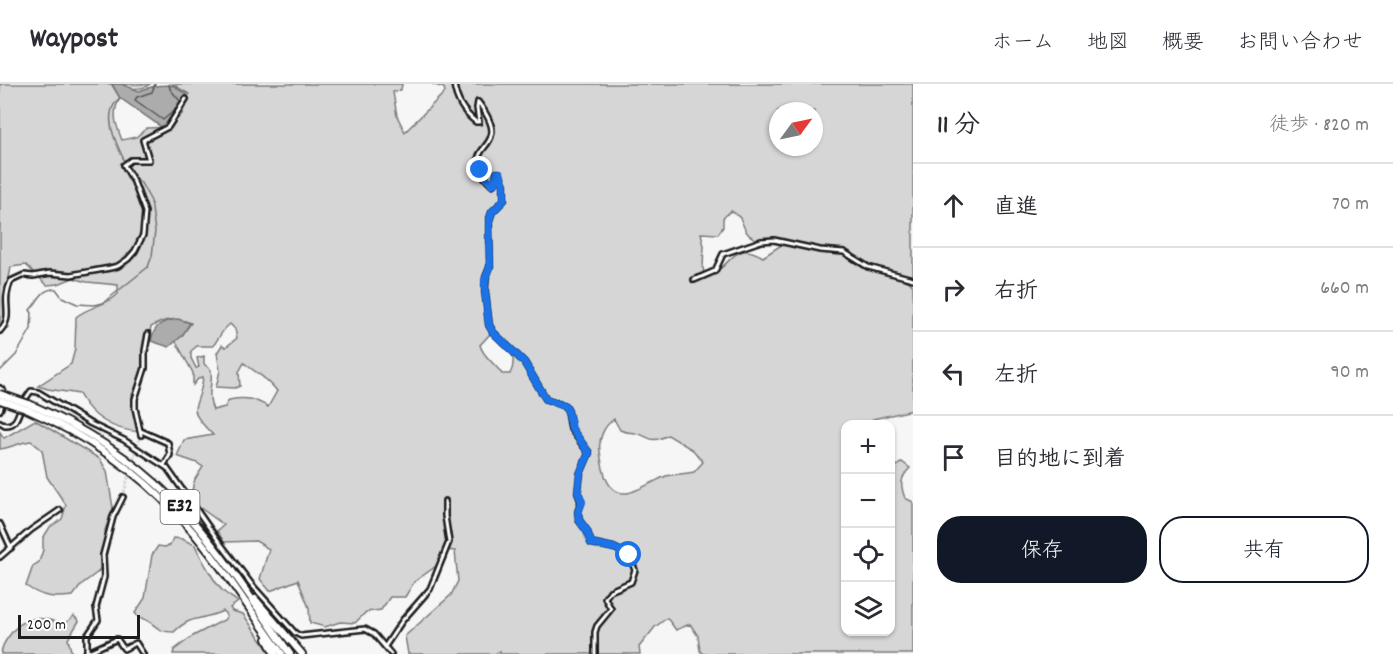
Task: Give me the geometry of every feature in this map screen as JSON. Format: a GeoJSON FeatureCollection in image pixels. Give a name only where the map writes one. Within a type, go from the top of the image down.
{"type":"FeatureCollection","features":[{"type":"Feature","properties":{"kind":"highway","name":"E32"},"geometry":{"type":"LineString","coordinates":[[0,394],[90,434],[129,461],[170,497],[190,518],[282,654]]}},
{"type":"Feature","properties":{"kind":"highway","name":"E32"},"geometry":{"type":"LineString","coordinates":[[0,400],[28,407]]}},
{"type":"Feature","properties":{"kind":"highway","name":"E32"},"geometry":{"type":"LineString","coordinates":[[222,564],[290,654]]}},
{"type":"Feature","properties":{"kind":"highway"},"geometry":{"type":"LineString","coordinates":[[222,564],[275,654]]}},
{"type":"Feature","properties":{"kind":"highway"},"geometry":{"type":"LineString","coordinates":[[222,564],[302,654]]}},
{"type":"Feature","properties":{"kind":"street"},"geometry":{"type":"LineString","coordinates":[[453,84],[459,103],[472,119],[479,122],[478,102],[489,121],[491,137],[478,159],[478,167],[492,184],[495,183],[497,173],[500,173],[504,185],[504,200],[492,212],[489,221],[490,267],[485,280],[485,291],[489,325],[493,332],[524,362],[546,399],[565,406],[572,429],[589,453],[580,474],[578,492],[582,502],[578,512],[579,520],[587,531],[588,539],[597,546],[625,552],[633,561],[635,570],[631,582],[610,591],[605,598],[611,609],[597,626],[595,654]]}},
{"type":"Feature","properties":{"kind":"street"},"geometry":{"type":"LineString","coordinates":[[0,332],[6,321],[3,296],[11,281],[24,275],[50,273],[71,275],[110,268],[118,266],[135,251],[143,235],[145,212],[134,182],[124,167],[125,164],[131,160],[149,160],[143,140],[168,127],[186,99]]}},
{"type":"Feature","properties":{"kind":"street"},"geometry":{"type":"LineString","coordinates":[[694,280],[715,271],[723,254],[761,241],[774,240],[820,250],[844,252],[868,267],[913,279]]}},
{"type":"Feature","properties":{"kind":"street"},"geometry":{"type":"LineString","coordinates":[[148,334],[144,368],[135,399],[135,408],[141,433],[168,443],[170,455],[164,465]]}},
{"type":"Feature","properties":{"kind":"street"},"geometry":{"type":"LineString","coordinates":[[0,388],[5,394],[0,410]]}},
{"type":"Feature","properties":{"kind":"street"},"geometry":{"type":"LineString","coordinates":[[0,422],[8,426],[14,423],[28,393],[34,391],[124,440],[164,465],[174,474],[220,543],[252,585],[295,633],[301,636],[365,629],[386,645],[391,654]]}},
{"type":"Feature","properties":{"kind":"street"},"geometry":{"type":"LineString","coordinates":[[123,497],[114,516],[103,555],[104,577],[96,607],[98,620],[87,636],[86,653],[117,639],[124,649],[136,643],[143,654]]}},
{"type":"Feature","properties":{"kind":"street"},"geometry":{"type":"LineString","coordinates":[[386,645],[402,621],[423,600],[430,589],[449,542],[445,501]]}},
{"type":"Feature","properties":{"kind":"street"},"geometry":{"type":"LineString","coordinates":[[0,557],[31,530],[60,510]]}},
{"type":"Feature","properties":{"kind":"street"},"geometry":{"type":"LineString","coordinates":[[0,524],[11,548]]}},
{"type":"Feature","properties":{"kind":"shaded area"},"geometry":{"type":"Polygon","coordinates":[[[0,84],[150,84],[137,89],[112,85],[120,98],[115,114],[122,140],[136,137],[147,128],[169,127],[182,114],[189,94],[172,84],[402,84],[401,90],[393,92],[397,116],[405,132],[445,92],[444,88],[432,84],[913,84],[913,275],[907,279],[913,286],[913,410],[872,420],[841,420],[841,636],[895,636],[895,467],[902,462],[910,468],[903,478],[903,493],[905,498],[913,502],[913,654],[703,654],[700,651],[698,636],[690,624],[676,630],[667,618],[655,627],[639,647],[640,654],[500,654],[500,651],[495,654],[408,654],[405,636],[451,595],[458,581],[455,551],[445,550],[439,564],[414,582],[405,597],[390,597],[381,610],[366,612],[355,623],[340,622],[325,627],[310,623],[309,608],[298,580],[270,591],[260,579],[269,549],[256,541],[224,542],[217,531],[224,525],[199,507],[191,494],[195,479],[203,467],[177,456],[184,440],[213,435],[195,412],[203,377],[193,385],[193,373],[174,338],[182,335],[191,323],[170,320],[151,327],[145,352],[146,367],[132,395],[133,410],[140,432],[121,429],[104,421],[90,410],[79,394],[38,386],[71,364],[75,349],[76,317],[113,298],[118,294],[118,285],[87,282],[73,278],[58,284],[47,285],[26,265],[11,267],[8,283],[10,298],[6,313],[9,328],[0,327],[0,84]],[[731,211],[723,218],[723,227],[718,234],[701,233],[704,246],[704,274],[720,269],[743,251],[763,257],[783,244],[753,238],[746,231],[739,217],[731,211]],[[230,324],[213,346],[197,346],[191,351],[191,358],[196,368],[199,367],[197,358],[204,356],[204,364],[211,370],[210,399],[213,410],[225,407],[229,400],[240,399],[254,400],[268,407],[277,391],[244,363],[239,372],[240,386],[216,387],[220,371],[217,353],[222,345],[226,347],[237,338],[235,329],[230,324]],[[491,333],[480,345],[502,374],[510,374],[513,361],[510,350],[491,333]],[[614,419],[602,433],[600,451],[609,485],[620,492],[631,492],[666,476],[694,472],[703,462],[693,450],[668,435],[653,440],[640,434],[624,432],[620,430],[614,419]]]}},
{"type":"Feature","properties":{"kind":"shaded area"},"geometry":{"type":"Polygon","coordinates":[[[35,420],[100,459],[107,471],[113,508],[105,530],[104,562],[98,572],[82,584],[73,596],[48,596],[26,586],[33,566],[39,562],[43,550],[43,538],[50,527],[62,519],[66,505],[47,477],[42,450],[31,441],[0,449],[0,432],[4,438],[35,420]]]}},
{"type":"Feature","properties":{"kind":"shaded area"},"geometry":{"type":"Polygon","coordinates":[[[173,538],[195,545],[220,587],[238,602],[230,608],[232,611],[243,614],[271,654],[173,654],[174,650],[193,636],[224,620],[227,616],[223,611],[192,620],[174,632],[162,630],[138,617],[135,613],[145,598],[152,555],[158,546],[170,545],[173,538]]]}},
{"type":"Feature","properties":{"kind":"shaded area"},"geometry":{"type":"Polygon","coordinates":[[[74,616],[79,621],[68,639],[72,654],[1,654],[9,636],[27,620],[40,618],[64,624],[74,616]]]}},
{"type":"Feature","properties":{"kind":"water"},"geometry":{"type":"Polygon","coordinates":[[[112,84],[121,84],[139,91],[156,86],[174,86],[187,93],[179,114],[163,128],[120,98],[112,84]]]}},
{"type":"Feature","properties":{"kind":"water"},"geometry":{"type":"Polygon","coordinates":[[[178,319],[190,323],[182,336],[169,347],[151,341],[154,331],[160,325],[178,319]]]}},
{"type":"Feature","properties":{"kind":"waterway"},"geometry":{"type":"LineString","coordinates":[[120,98],[114,105],[111,123],[116,143],[129,170]]}},
{"type":"Feature","properties":{"kind":"waterway"},"geometry":{"type":"LineString","coordinates":[[0,371],[16,355],[31,329],[32,313],[30,310],[44,293],[56,289],[62,297],[77,304],[103,303],[148,267],[152,256],[155,231],[151,201],[141,183],[131,175]]}},
{"type":"Feature","properties":{"kind":"tunnel"},"geometry":{"type":"LineString","coordinates":[[132,463],[141,435]]}},
{"type":"Feature","properties":{"kind":"tunnel"},"geometry":{"type":"LineString","coordinates":[[123,497],[130,470]]}},
{"type":"Feature","properties":{"kind":"route"},"geometry":{"type":"LineString","coordinates":[[480,170],[492,184],[495,183],[497,173],[500,173],[505,192],[504,200],[492,212],[489,221],[490,267],[485,280],[485,291],[489,325],[493,332],[524,362],[546,399],[565,406],[572,429],[589,453],[580,474],[578,492],[582,502],[578,516],[587,531],[588,539],[597,546],[614,548],[629,555]]}}]}
